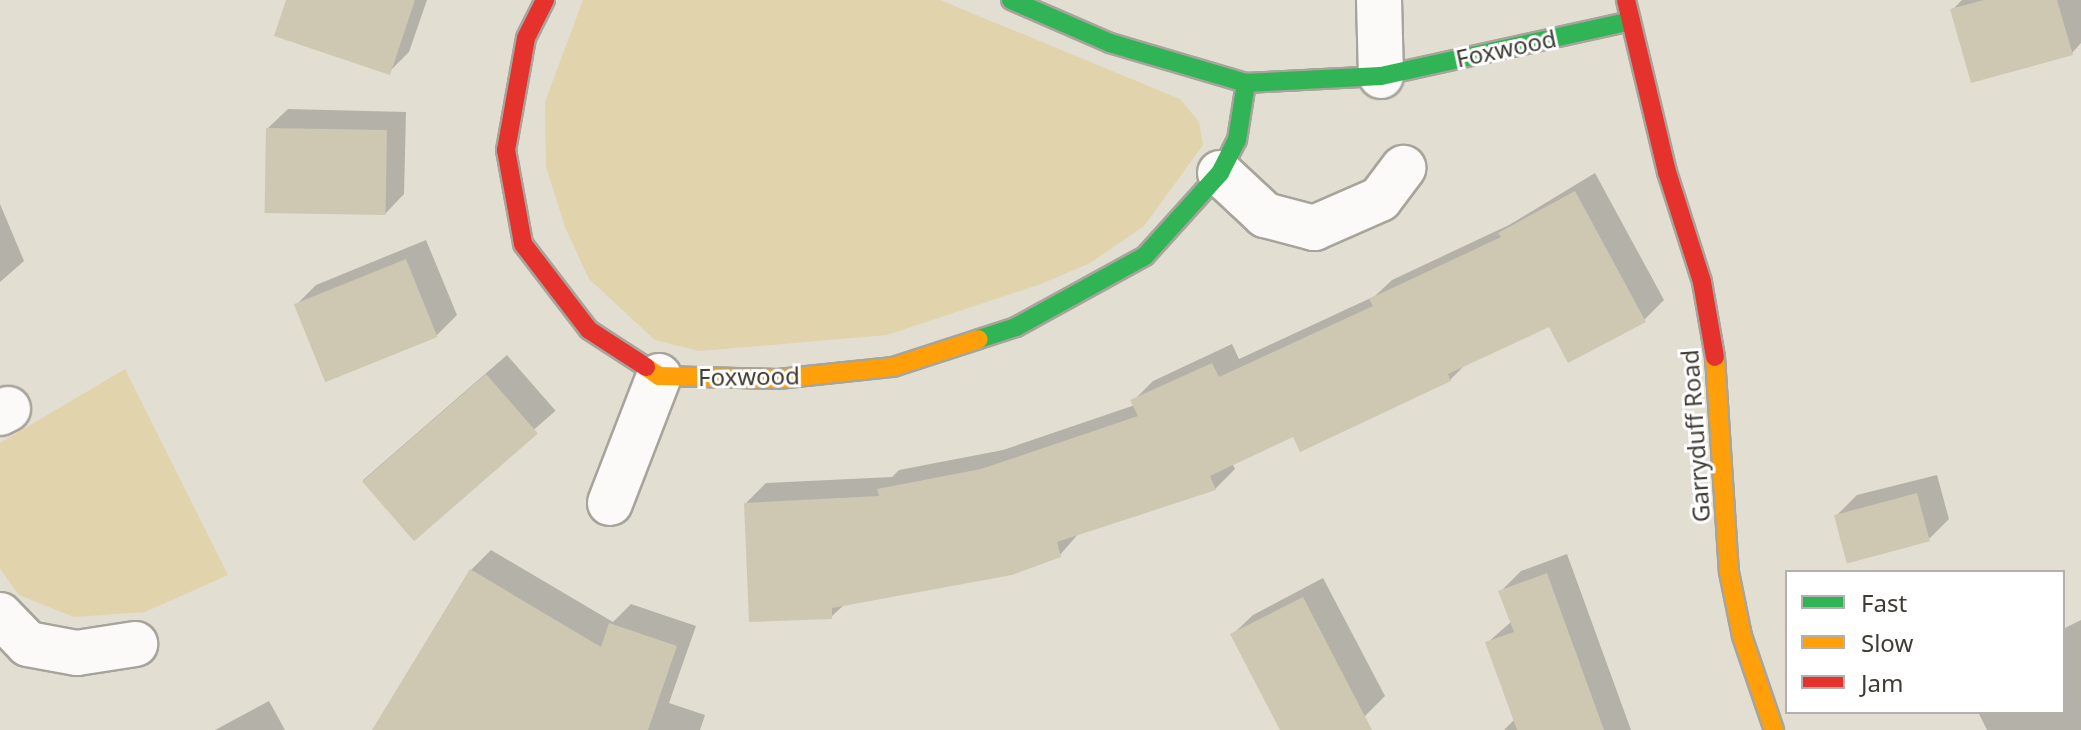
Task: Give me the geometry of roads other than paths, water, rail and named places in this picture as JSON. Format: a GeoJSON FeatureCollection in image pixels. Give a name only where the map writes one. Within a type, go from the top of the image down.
{"type":"FeatureCollection","features":[{"type":"Feature","properties":{"kind":"street"},"geometry":{"type":"LineString","coordinates":[[545,0],[526,38],[506,150],[523,244],[589,330],[659,376],[610,503]]}},
{"type":"Feature","properties":{"kind":"street","name":"Foxwood"},"geometry":{"type":"LineString","coordinates":[[1011,0],[1110,43],[1246,83],[1381,76],[1631,21]]}},
{"type":"Feature","properties":{"kind":"street"},"geometry":{"type":"LineString","coordinates":[[1379,0],[1381,76]]}},
{"type":"Feature","properties":{"kind":"street","name":"Garryduff Road"},"geometry":{"type":"LineString","coordinates":[[1626,0],[1667,172],[1702,282],[1720,385],[1729,572],[1742,636],[1774,730]]}},
{"type":"Feature","properties":{"kind":"street","name":"Foxwood"},"geometry":{"type":"LineString","coordinates":[[659,376],[778,379],[893,367],[1016,327],[1145,256],[1220,173],[1237,140],[1246,83]]}},
{"type":"Feature","properties":{"kind":"street"},"geometry":{"type":"LineString","coordinates":[[1220,173],[1265,215],[1314,228],[1380,199],[1403,168]]}},
{"type":"Feature","properties":{"kind":"street"},"geometry":{"type":"LineString","coordinates":[[0,615],[28,644],[77,653],[135,644]]}}]}
